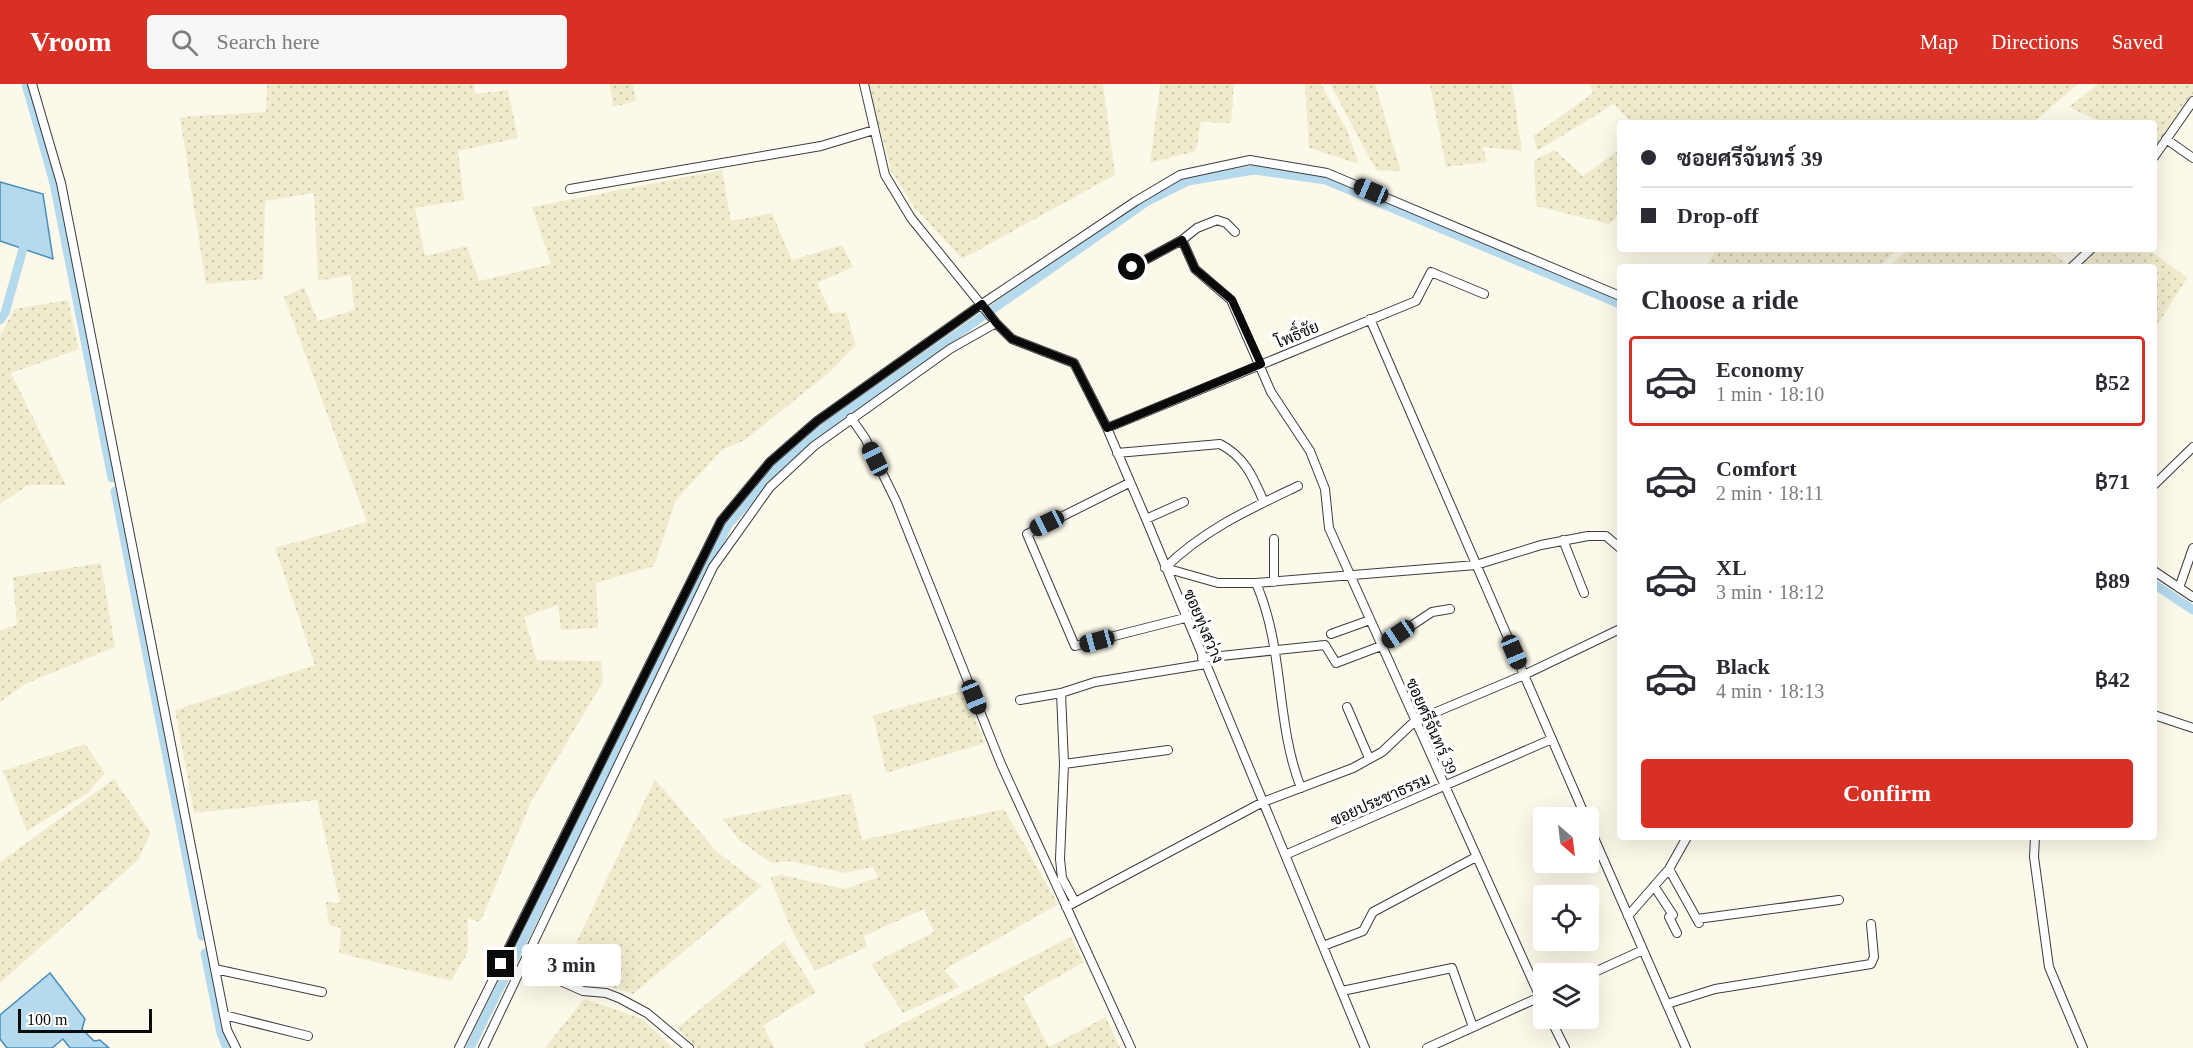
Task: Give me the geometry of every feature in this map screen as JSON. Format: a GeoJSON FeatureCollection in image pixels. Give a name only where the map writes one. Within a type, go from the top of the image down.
{"type":"FeatureCollection","features":[{"type":"Feature","properties":{"kind":"street"},"geometry":{"type":"LineString","coordinates":[[32,84],[61,183],[227,1030],[236,1048]]}},
{"type":"Feature","properties":{"kind":"street","name":"ซอยทุ่งสว่าง"},"geometry":{"type":"LineString","coordinates":[[864,84],[885,176],[911,218],[994,321],[1012,339],[1074,363],[1107,428],[1146,519],[1185,618],[1365,1048]]}},
{"type":"Feature","properties":{"kind":"street"},"geometry":{"type":"LineString","coordinates":[[2157,152],[2193,101]]}},
{"type":"Feature","properties":{"kind":"street"},"geometry":{"type":"LineString","coordinates":[[570,189],[822,146],[874,130]]}},
{"type":"Feature","properties":{"kind":"street"},"geometry":{"type":"LineString","coordinates":[[2166,139],[2193,158]]}},
{"type":"Feature","properties":{"kind":"street"},"geometry":{"type":"LineString","coordinates":[[459,1048],[721,521],[770,462],[817,421],[1136,201],[1180,175],[1250,160],[1328,173],[1617,295]]}},
{"type":"Feature","properties":{"kind":"street"},"geometry":{"type":"LineString","coordinates":[[1132,267],[1182,240],[1197,228],[1217,220],[1226,223],[1235,232]]}},
{"type":"Feature","properties":{"kind":"street","name":"ซอยศรีจันทร์ 39"},"geometry":{"type":"LineString","coordinates":[[1182,240],[1195,269],[1232,300],[1271,392],[1310,451],[1325,489],[1329,528],[1533,980]]}},
{"type":"Feature","properties":{"kind":"street"},"geometry":{"type":"LineString","coordinates":[[2075,264],[2088,252]]}},
{"type":"Feature","properties":{"kind":"street","name":"โพธิ์ชัย"},"geometry":{"type":"LineString","coordinates":[[1107,428],[1416,300],[1431,272],[1484,294]]}},
{"type":"Feature","properties":{"kind":"street"},"geometry":{"type":"LineString","coordinates":[[1370,319],[1581,807]]}},
{"type":"Feature","properties":{"kind":"street"},"geometry":{"type":"LineString","coordinates":[[483,1048],[713,567],[770,487],[814,446],[950,349],[994,321]]}},
{"type":"Feature","properties":{"kind":"street"},"geometry":{"type":"LineString","coordinates":[[851,418],[865,438],[896,501],[1001,764],[1131,1048]]}},
{"type":"Feature","properties":{"kind":"street"},"geometry":{"type":"LineString","coordinates":[[1117,453],[1220,444],[1234,452],[1248,467],[1264,502]]}},
{"type":"Feature","properties":{"kind":"street"},"geometry":{"type":"LineString","coordinates":[[2157,482],[2193,447]]}},
{"type":"Feature","properties":{"kind":"street"},"geometry":{"type":"LineString","coordinates":[[1130,483],[1027,534],[1075,646],[1185,618]]}},
{"type":"Feature","properties":{"kind":"street"},"geometry":{"type":"LineString","coordinates":[[1298,486],[1238,514],[1207,533],[1183,550],[1165,568],[1218,583],[1256,584],[1350,574],[1476,565],[1563,540],[1606,536],[1617,545]]}},
{"type":"Feature","properties":{"kind":"street"},"geometry":{"type":"LineString","coordinates":[[1146,519],[1184,502]]}},
{"type":"Feature","properties":{"kind":"street"},"geometry":{"type":"LineString","coordinates":[[1274,539],[1274,582]]}},
{"type":"Feature","properties":{"kind":"street"},"geometry":{"type":"LineString","coordinates":[[1563,540],[1584,593]]}},
{"type":"Feature","properties":{"kind":"street"},"geometry":{"type":"LineString","coordinates":[[2179,588],[2193,548]]}},
{"type":"Feature","properties":{"kind":"street"},"geometry":{"type":"LineString","coordinates":[[2157,573],[2193,597]]}},
{"type":"Feature","properties":{"kind":"street"},"geometry":{"type":"LineString","coordinates":[[1256,584],[1264,602],[1276,652],[1282,712],[1301,788]]}},
{"type":"Feature","properties":{"kind":"street"},"geometry":{"type":"LineString","coordinates":[[1020,700],[1061,693],[1095,682],[1204,661],[1325,645],[1336,663],[1382,646],[1432,612],[1450,609]]}},
{"type":"Feature","properties":{"kind":"street"},"geometry":{"type":"LineString","coordinates":[[1331,634],[1370,620]]}},
{"type":"Feature","properties":{"kind":"street"},"geometry":{"type":"LineString","coordinates":[[1066,907],[1263,802],[1353,768],[1382,752],[1415,721],[1524,675],[1617,630]]}},
{"type":"Feature","properties":{"kind":"street"},"geometry":{"type":"LineString","coordinates":[[1061,693],[1064,764],[1059,859],[1062,878],[1075,902]]}},
{"type":"Feature","properties":{"kind":"street"},"geometry":{"type":"LineString","coordinates":[[1347,707],[1369,758]]}},
{"type":"Feature","properties":{"kind":"street"},"geometry":{"type":"LineString","coordinates":[[2157,716],[2193,728]]}},
{"type":"Feature","properties":{"kind":"street","name":"ซอยประชาธรรม"},"geometry":{"type":"LineString","coordinates":[[1285,855],[1552,739]]}},
{"type":"Feature","properties":{"kind":"street"},"geometry":{"type":"LineString","coordinates":[[1064,764],[1168,750]]}},
{"type":"Feature","properties":{"kind":"street"},"geometry":{"type":"LineString","coordinates":[[1628,916],[1669,869],[1685,840]]}},
{"type":"Feature","properties":{"kind":"street"},"geometry":{"type":"LineString","coordinates":[[2035,840],[2034,857],[2049,967],[2083,1048]]}},
{"type":"Feature","properties":{"kind":"street"},"geometry":{"type":"LineString","coordinates":[[1599,849],[1686,1048]]}},
{"type":"Feature","properties":{"kind":"street"},"geometry":{"type":"LineString","coordinates":[[1323,945],[1363,931],[1373,912],[1476,857]]}},
{"type":"Feature","properties":{"kind":"street"},"geometry":{"type":"LineString","coordinates":[[1669,869],[1698,922],[1839,900]]}},
{"type":"Feature","properties":{"kind":"street"},"geometry":{"type":"LineString","coordinates":[[1654,886],[1673,915],[1670,917],[1677,933]]}},
{"type":"Feature","properties":{"kind":"street"},"geometry":{"type":"LineString","coordinates":[[1666,1004],[1715,989],[1871,964],[1874,957],[1871,924]]}},
{"type":"Feature","properties":{"kind":"street"},"geometry":{"type":"LineString","coordinates":[[1599,970],[1643,950]]}},
{"type":"Feature","properties":{"kind":"street"},"geometry":{"type":"LineString","coordinates":[[524,965],[583,991],[606,993],[619,998],[647,1013],[688,1048]]}},
{"type":"Feature","properties":{"kind":"street"},"geometry":{"type":"LineString","coordinates":[[1342,991],[1452,968],[1473,1027]]}},
{"type":"Feature","properties":{"kind":"street"},"geometry":{"type":"LineString","coordinates":[[215,969],[322,992]]}},
{"type":"Feature","properties":{"kind":"street"},"geometry":{"type":"LineString","coordinates":[[1426,1048],[1533,1001]]}},
{"type":"Feature","properties":{"kind":"street"},"geometry":{"type":"LineString","coordinates":[[224,1015],[308,1036]]}},
{"type":"Feature","properties":{"kind":"street"},"geometry":{"type":"LineString","coordinates":[[1556,1029],[1565,1048]]}},
{"type":"Feature","properties":{"kind":"shaded area"},"geometry":{"type":"Polygon","coordinates":[[[267,84],[474,84],[475,94],[508,90],[518,138],[458,151],[464,200],[415,208],[425,256],[467,246],[479,281],[551,264],[532,207],[722,170],[731,221],[772,213],[792,260],[842,245],[853,267],[817,283],[831,313],[846,312],[856,345],[831,371],[745,440],[722,450],[676,500],[654,566],[596,583],[598,628],[561,630],[558,605],[524,617],[537,660],[601,661],[603,682],[531,802],[480,922],[468,918],[468,952],[451,981],[339,953],[341,928],[329,925],[326,902],[340,903],[317,800],[194,813],[175,710],[315,665],[275,548],[367,522],[284,297],[304,287],[318,321],[354,310],[351,275],[318,281],[314,193],[265,201],[263,279],[206,284],[180,117],[266,112],[267,84]]]}},
{"type":"Feature","properties":{"kind":"shaded area"},"geometry":{"type":"Polygon","coordinates":[[[610,84],[633,84],[636,101],[613,107],[610,84]]]}},
{"type":"Feature","properties":{"kind":"shaded area"},"geometry":{"type":"Polygon","coordinates":[[[868,84],[1103,84],[1115,175],[962,259],[915,208],[891,171],[868,84]]]}},
{"type":"Feature","properties":{"kind":"shaded area"},"geometry":{"type":"Polygon","coordinates":[[[1160,84],[1234,84],[1231,123],[1201,122],[1196,151],[1150,163],[1160,84]]]}},
{"type":"Feature","properties":{"kind":"shaded area"},"geometry":{"type":"Polygon","coordinates":[[[1305,84],[1321,84],[1347,130],[1359,164],[1309,148],[1305,84]]]}},
{"type":"Feature","properties":{"kind":"shaded area"},"geometry":{"type":"Polygon","coordinates":[[[1330,84],[1375,84],[1401,171],[1376,170],[1330,84]]]}},
{"type":"Feature","properties":{"kind":"shaded area"},"geometry":{"type":"Polygon","coordinates":[[[1430,84],[1512,84],[1522,151],[1483,147],[1487,162],[1446,167],[1430,84]]]}},
{"type":"Feature","properties":{"kind":"shaded area"},"geometry":{"type":"Polygon","coordinates":[[[1590,84],[2078,84],[2036,120],[1629,120],[1614,104],[1537,151],[1533,136],[1593,93],[1590,84]]]}},
{"type":"Feature","properties":{"kind":"shaded area"},"geometry":{"type":"Polygon","coordinates":[[[2098,84],[2193,84],[2193,97],[2157,145],[2157,120],[2097,120],[2069,107],[2098,84]]]}},
{"type":"Feature","properties":{"kind":"shaded area"},"geometry":{"type":"Polygon","coordinates":[[[1555,150],[1583,176],[1617,151],[1617,217],[1609,224],[1536,206],[1534,160],[1555,150]]]}},
{"type":"Feature","properties":{"kind":"shaded area"},"geometry":{"type":"Polygon","coordinates":[[[1715,252],[1895,252],[1882,264],[1708,264],[1715,252]]]}},
{"type":"Feature","properties":{"kind":"shaded area"},"geometry":{"type":"Polygon","coordinates":[[[1905,252],[2052,252],[2066,264],[1892,264],[1905,252]]]}},
{"type":"Feature","properties":{"kind":"shaded area"},"geometry":{"type":"Polygon","coordinates":[[[2092,252],[2152,252],[2187,278],[2157,325],[2157,264],[2081,264],[2092,252]]]}},
{"type":"Feature","properties":{"kind":"shaded area"},"geometry":{"type":"Polygon","coordinates":[[[68,300],[79,349],[11,373],[66,485],[28,485],[0,504],[0,336],[14,309],[68,300]]]}},
{"type":"Feature","properties":{"kind":"shaded area"},"geometry":{"type":"Polygon","coordinates":[[[101,563],[115,647],[25,684],[0,702],[0,630],[17,625],[13,577],[101,563]]]}},
{"type":"Feature","properties":{"kind":"shaded area"},"geometry":{"type":"Polygon","coordinates":[[[964,691],[985,743],[886,773],[873,715],[964,691]]]}},
{"type":"Feature","properties":{"kind":"shaded area"},"geometry":{"type":"Polygon","coordinates":[[[85,744],[105,773],[88,793],[27,831],[3,771],[85,744]]]}},
{"type":"Feature","properties":{"kind":"shaded area"},"geometry":{"type":"Polygon","coordinates":[[[114,779],[151,833],[138,860],[0,983],[0,862],[114,779]]]}},
{"type":"Feature","properties":{"kind":"shaded area"},"geometry":{"type":"Polygon","coordinates":[[[655,779],[717,852],[762,886],[633,994],[562,972],[655,779]]]}},
{"type":"Feature","properties":{"kind":"shaded area"},"geometry":{"type":"Polygon","coordinates":[[[851,793],[862,840],[1004,809],[1058,904],[944,970],[960,987],[903,1013],[871,964],[934,932],[924,909],[864,936],[867,947],[815,971],[790,927],[770,877],[782,875],[845,889],[878,877],[873,867],[845,873],[789,861],[771,863],[739,840],[723,819],[851,793]]]}},
{"type":"Feature","properties":{"kind":"shaded area"},"geometry":{"type":"Polygon","coordinates":[[[1070,937],[1084,962],[1023,997],[1049,1047],[1106,1017],[1120,1048],[866,1048],[863,1044],[1070,937]]]}},
{"type":"Feature","properties":{"kind":"shaded area"},"geometry":{"type":"Polygon","coordinates":[[[784,941],[816,992],[763,1026],[775,1048],[696,1048],[677,1028],[784,941]]]}},
{"type":"Feature","properties":{"kind":"shaded area"},"geometry":{"type":"Polygon","coordinates":[[[584,999],[643,1019],[673,1048],[545,1048],[584,999]]]}},
{"type":"Feature","properties":{"kind":"water"},"geometry":{"type":"Polygon","coordinates":[[[0,182],[43,194],[53,259],[0,241],[0,182]]]}},
{"type":"Feature","properties":{"kind":"water"},"geometry":{"type":"Polygon","coordinates":[[[50,973],[85,1019],[82,1029],[94,1041],[100,1040],[109,1048],[70,1048],[63,1039],[52,1048],[7,1048],[0,1039],[0,1015],[50,973]]]}},
{"type":"Feature","properties":{"kind":"waterway"},"geometry":{"type":"LineString","coordinates":[[26,84],[54,183],[112,478]]}},
{"type":"Feature","properties":{"kind":"waterway"},"geometry":{"type":"LineString","coordinates":[[470,1048],[728,525],[777,468],[826,426],[1146,202],[1188,181],[1254,170],[1326,180],[1617,303]]}},
{"type":"Feature","properties":{"kind":"waterway"},"geometry":{"type":"LineString","coordinates":[[0,320],[5,313],[23,249]]}},
{"type":"Feature","properties":{"kind":"waterway"},"geometry":{"type":"LineString","coordinates":[[115,491],[202,936]]}},
{"type":"Feature","properties":{"kind":"waterway"},"geometry":{"type":"LineString","coordinates":[[2157,586],[2193,610]]}},
{"type":"Feature","properties":{"kind":"waterway"},"geometry":{"type":"LineString","coordinates":[[205,953],[221,1033],[227,1048]]}},
{"type":"Feature","properties":{"kind":"route"},"geometry":{"type":"LineString","coordinates":[[501,964],[721,521],[770,462],[817,421],[982,304],[1012,339],[1074,363],[1107,428],[1261,364],[1232,300],[1195,269],[1182,240],[1132,267]]}}]}
